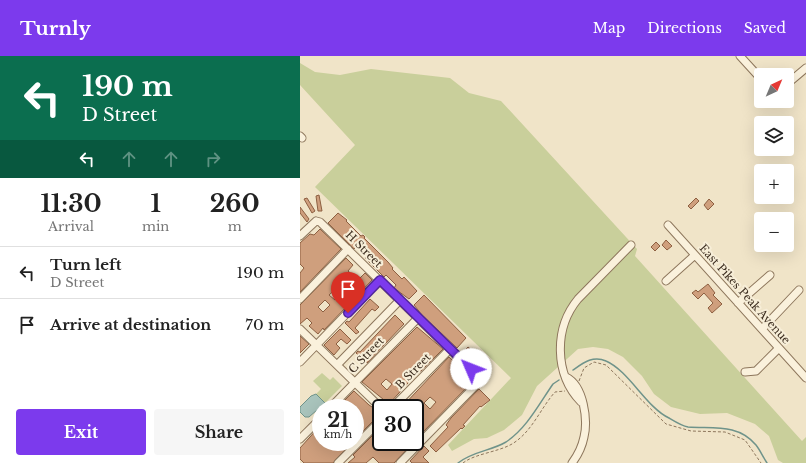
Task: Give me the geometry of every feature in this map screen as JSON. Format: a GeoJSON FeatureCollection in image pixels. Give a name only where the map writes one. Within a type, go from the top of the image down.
{"type":"FeatureCollection","features":[{"type":"Feature","properties":{"kind":"street"},"geometry":{"type":"LineString","coordinates":[[740,56],[754,71]]}},
{"type":"Feature","properties":{"kind":"street"},"geometry":{"type":"LineString","coordinates":[[794,78],[806,68]]}},
{"type":"Feature","properties":{"kind":"street","name":"H Street"},"geometry":{"type":"LineString","coordinates":[[300,236],[316,219],[320,222],[481,380],[424,436]]}},
{"type":"Feature","properties":{"kind":"street","name":"East Pikes Peak Avenue"},"geometry":{"type":"LineString","coordinates":[[668,225],[806,378]]}},
{"type":"Feature","properties":{"kind":"street"},"geometry":{"type":"LineString","coordinates":[[572,463],[579,452],[584,437],[585,418],[581,402],[567,382],[560,356],[560,341],[566,318],[578,299],[631,245]]}},
{"type":"Feature","properties":{"kind":"street"},"geometry":{"type":"LineString","coordinates":[[300,298],[348,249]]}},
{"type":"Feature","properties":{"kind":"street"},"geometry":{"type":"LineString","coordinates":[[666,281],[695,255]]}},
{"type":"Feature","properties":{"kind":"street"},"geometry":{"type":"LineString","coordinates":[[738,303],[770,275]]}},
{"type":"Feature","properties":{"kind":"street"},"geometry":{"type":"LineString","coordinates":[[300,362],[380,280]]}},
{"type":"Feature","properties":{"kind":"street"},"geometry":{"type":"LineString","coordinates":[[762,329],[798,290]]}},
{"type":"Feature","properties":{"kind":"street"},"geometry":{"type":"LineString","coordinates":[[337,365],[400,300]]}},
{"type":"Feature","properties":{"kind":"street","name":"C Street"},"geometry":{"type":"LineString","coordinates":[[339,399],[418,318]]}},
{"type":"Feature","properties":{"kind":"street"},"geometry":{"type":"LineString","coordinates":[[300,329],[372,399]]}},
{"type":"Feature","properties":{"kind":"street"},"geometry":{"type":"LineString","coordinates":[[745,372],[756,371],[780,348]]}},
{"type":"Feature","properties":{"kind":"street","name":"B Street"},"geometry":{"type":"LineString","coordinates":[[401,399],[450,349]]}},
{"type":"Feature","properties":{"kind":"street"},"geometry":{"type":"LineString","coordinates":[[300,439],[312,427]]}},
{"type":"Feature","properties":{"kind":"street"},"geometry":{"type":"LineString","coordinates":[[338,463],[372,429]]}},
{"type":"Feature","properties":{"kind":"street"},"geometry":{"type":"LineString","coordinates":[[400,463],[410,451]]}},
{"type":"Feature","properties":{"kind":"path"},"geometry":{"type":"LineString","coordinates":[[578,384],[584,368],[594,362],[606,365],[666,424],[691,431],[725,432],[745,440],[761,463]]}},
{"type":"Feature","properties":{"kind":"path"},"geometry":{"type":"LineString","coordinates":[[463,463],[468,459],[487,454],[511,444],[526,434],[547,401],[555,392],[566,391]]}},
{"type":"Feature","properties":{"kind":"green space"},"geometry":{"type":"Polygon","coordinates":[[[300,63],[315,72],[340,75],[371,69],[450,78],[469,93],[501,101],[637,249],[635,256],[802,441],[806,437],[806,463],[783,463],[778,460],[769,436],[755,424],[727,413],[700,414],[671,407],[654,394],[642,376],[623,357],[608,349],[593,347],[578,349],[537,386],[522,415],[504,430],[487,438],[474,439],[452,451],[448,445],[511,378],[315,187],[355,145],[300,85],[300,63]]]}},
{"type":"Feature","properties":{"kind":"green space"},"geometry":{"type":"Polygon","coordinates":[[[322,373],[330,380],[333,377],[342,386],[329,399],[321,399],[316,394],[321,389],[313,381],[322,373]]]}},
{"type":"Feature","properties":{"kind":"water"},"geometry":{"type":"Polygon","coordinates":[[[316,394],[321,399],[312,399],[312,414],[309,417],[305,417],[300,412],[300,407],[311,396],[316,394]]]}},
{"type":"Feature","properties":{"kind":"building"},"geometry":{"type":"Polygon","coordinates":[[[319,195],[322,211],[318,211],[316,196],[319,195]]]}},
{"type":"Feature","properties":{"kind":"building"},"geometry":{"type":"Polygon","coordinates":[[[307,198],[315,211],[312,213],[304,199],[307,198]]]}},
{"type":"Feature","properties":{"kind":"building"},"geometry":{"type":"Polygon","coordinates":[[[696,198],[699,201],[691,209],[688,206],[696,198]]]}},
{"type":"Feature","properties":{"kind":"building"},"geometry":{"type":"Polygon","coordinates":[[[709,199],[714,204],[708,210],[704,205],[709,199]]]}},
{"type":"Feature","properties":{"kind":"building"},"geometry":{"type":"Polygon","coordinates":[[[300,207],[309,219],[307,222],[300,213],[300,207]]]}},
{"type":"Feature","properties":{"kind":"building"},"geometry":{"type":"Polygon","coordinates":[[[338,213],[347,220],[346,221],[361,236],[363,235],[365,237],[364,238],[388,262],[393,268],[392,269],[402,279],[404,277],[417,291],[409,299],[394,288],[396,285],[386,275],[384,277],[365,258],[367,256],[357,246],[354,249],[328,223],[338,213]]]}},
{"type":"Feature","properties":{"kind":"building"},"geometry":{"type":"Polygon","coordinates":[[[320,229],[341,249],[300,292],[300,273],[304,268],[300,264],[300,243],[310,234],[314,235],[320,229]]]}},
{"type":"Feature","properties":{"kind":"building"},"geometry":{"type":"Polygon","coordinates":[[[666,240],[672,246],[667,250],[662,245],[666,240]]]}},
{"type":"Feature","properties":{"kind":"building"},"geometry":{"type":"Polygon","coordinates":[[[656,242],[660,246],[655,251],[651,247],[656,242]]]}},
{"type":"Feature","properties":{"kind":"building"},"geometry":{"type":"Polygon","coordinates":[[[346,258],[353,265],[348,271],[356,278],[358,276],[360,278],[365,273],[372,280],[324,330],[323,328],[318,334],[309,326],[312,323],[307,318],[300,324],[300,305],[346,258]],[[337,288],[329,295],[335,300],[342,293],[337,288]],[[325,300],[318,307],[323,312],[330,305],[325,300]]]}},
{"type":"Feature","properties":{"kind":"building"},"geometry":{"type":"Polygon","coordinates":[[[708,284],[715,293],[713,295],[722,304],[712,313],[708,308],[713,303],[704,293],[698,299],[692,293],[696,290],[698,292],[708,284]]]}},
{"type":"Feature","properties":{"kind":"building"},"geometry":{"type":"Polygon","coordinates":[[[424,295],[466,338],[457,348],[422,315],[414,305],[424,295]]]}},
{"type":"Feature","properties":{"kind":"building"},"geometry":{"type":"Polygon","coordinates":[[[370,299],[379,307],[375,311],[372,309],[355,328],[359,332],[356,334],[345,323],[347,321],[349,322],[370,299]]]}},
{"type":"Feature","properties":{"kind":"building"},"geometry":{"type":"Polygon","coordinates":[[[395,315],[404,324],[367,363],[356,353],[358,351],[360,352],[395,315]]]}},
{"type":"Feature","properties":{"kind":"building"},"geometry":{"type":"Polygon","coordinates":[[[417,327],[443,349],[418,374],[417,373],[394,399],[383,399],[362,382],[417,327]],[[386,379],[381,384],[387,390],[392,384],[386,379]]]}},
{"type":"Feature","properties":{"kind":"building"},"geometry":{"type":"Polygon","coordinates":[[[340,329],[351,340],[347,344],[341,339],[336,344],[340,348],[334,355],[324,345],[340,329]]]}},
{"type":"Feature","properties":{"kind":"building"},"geometry":{"type":"Polygon","coordinates":[[[300,336],[309,344],[300,353],[300,336]]]}},
{"type":"Feature","properties":{"kind":"building"},"geometry":{"type":"Polygon","coordinates":[[[468,347],[481,356],[472,364],[462,353],[468,347]]]}},
{"type":"Feature","properties":{"kind":"building"},"geometry":{"type":"Polygon","coordinates":[[[449,357],[474,380],[424,431],[424,403],[424,399],[409,399],[449,357]],[[430,397],[424,403],[430,409],[436,402],[430,397]]]}},
{"type":"Feature","properties":{"kind":"building"},"geometry":{"type":"Polygon","coordinates":[[[479,389],[490,400],[481,407],[480,406],[463,425],[465,426],[436,452],[430,446],[448,427],[446,425],[451,418],[479,389]]]}},
{"type":"Feature","properties":{"kind":"building"},"geometry":{"type":"Polygon","coordinates":[[[354,391],[363,399],[346,399],[354,391]]]}},
{"type":"Feature","properties":{"kind":"building"},"geometry":{"type":"Polygon","coordinates":[[[364,400],[372,407],[372,422],[364,430],[364,400]]]}},
{"type":"Feature","properties":{"kind":"building"},"geometry":{"type":"Polygon","coordinates":[[[312,435],[312,451],[344,451],[333,463],[304,463],[300,459],[300,448],[312,435]]]}},
{"type":"Feature","properties":{"kind":"building"},"geometry":{"type":"Polygon","coordinates":[[[372,436],[372,451],[405,451],[394,463],[379,463],[373,457],[366,463],[348,463],[355,457],[353,455],[357,451],[364,451],[364,444],[372,436]]]}},
{"type":"Feature","properties":{"kind":"building"},"geometry":{"type":"Polygon","coordinates":[[[424,446],[429,451],[423,457],[429,463],[412,463],[410,461],[419,451],[424,451],[424,446]]]}},
{"type":"Feature","properties":{"kind":"waterway"},"geometry":{"type":"LineString","coordinates":[[573,370],[584,362],[592,359],[601,359],[606,361],[622,373],[661,413],[688,427],[724,428],[741,433],[756,445],[767,463]]}},
{"type":"Feature","properties":{"kind":"waterway"},"geometry":{"type":"LineString","coordinates":[[458,463],[470,456],[506,442],[526,423],[553,384],[559,380]]}},
{"type":"Feature","properties":{"kind":"route"},"geometry":{"type":"LineString","coordinates":[[348,313],[380,280],[471,369]]}}]}
